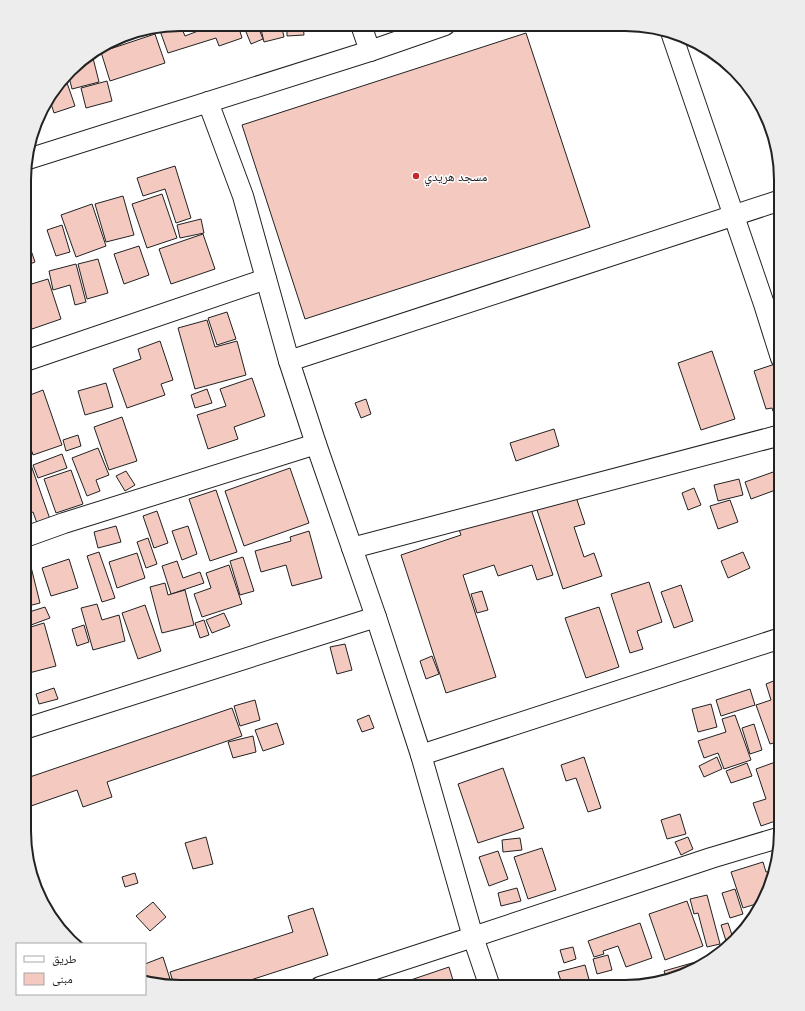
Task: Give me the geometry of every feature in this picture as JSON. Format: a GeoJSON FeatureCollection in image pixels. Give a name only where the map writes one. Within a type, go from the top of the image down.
{"type":"FeatureCollection","features":[{"type":"Feature","properties":{"kind":"street"},"geometry":{"type":"LineString","coordinates":[[363,31],[370,51]]}},
{"type":"Feature","properties":{"kind":"street"},"geometry":{"type":"LineString","coordinates":[[33,158],[370,51],[428,31]]}},
{"type":"Feature","properties":{"kind":"street"},"geometry":{"type":"LineString","coordinates":[[673,39],[774,336]]}},
{"type":"Feature","properties":{"kind":"street"},"geometry":{"type":"LineString","coordinates":[[208,102],[243,196],[289,361],[421,755],[473,937],[488,980]]}},
{"type":"Feature","properties":{"kind":"street"},"geometry":{"type":"LineString","coordinates":[[289,361],[774,202]]}},
{"type":"Feature","properties":{"kind":"street"},"geometry":{"type":"LineString","coordinates":[[31,359],[266,279]]}},
{"type":"Feature","properties":{"kind":"street"},"geometry":{"type":"LineString","coordinates":[[352,548],[774,437]]}},
{"type":"Feature","properties":{"kind":"street"},"geometry":{"type":"LineString","coordinates":[[31,535],[64,523],[316,444]]}},
{"type":"Feature","properties":{"kind":"street"},"geometry":{"type":"LineString","coordinates":[[31,727],[376,617]]}},
{"type":"Feature","properties":{"kind":"street"},"geometry":{"type":"LineString","coordinates":[[421,755],[774,640]]}},
{"type":"Feature","properties":{"kind":"street"},"geometry":{"type":"LineString","coordinates":[[341,980],[711,858],[774,839]]}},
{"type":"Feature","properties":{"kind":"building"},"geometry":{"type":"Polygon","coordinates":[[[183,31],[185,36],[198,31],[240,31],[242,38],[219,46],[216,38],[168,53],[160,32],[183,31]]]}},
{"type":"Feature","properties":{"kind":"building"},"geometry":{"type":"Polygon","coordinates":[[[246,31],[260,31],[263,39],[251,44],[246,31]]]}},
{"type":"Feature","properties":{"kind":"building"},"geometry":{"type":"Polygon","coordinates":[[[261,31],[283,31],[284,37],[264,42],[261,31]]]}},
{"type":"Feature","properties":{"kind":"building"},"geometry":{"type":"Polygon","coordinates":[[[287,31],[304,31],[304,35],[287,36],[287,31]]]}},
{"type":"Feature","properties":{"kind":"building","name":"مسجد هريدي"},"geometry":{"type":"Polygon","coordinates":[[[526,33],[590,227],[305,319],[242,125],[526,33]]]}},
{"type":"Feature","properties":{"kind":"building"},"geometry":{"type":"Polygon","coordinates":[[[155,34],[165,63],[110,81],[101,53],[155,34]]]}},
{"type":"Feature","properties":{"kind":"building"},"geometry":{"type":"Polygon","coordinates":[[[93,59],[99,82],[72,89],[70,80],[93,59]]]}},
{"type":"Feature","properties":{"kind":"building"},"geometry":{"type":"Polygon","coordinates":[[[107,81],[112,101],[86,108],[81,88],[107,81]]]}},
{"type":"Feature","properties":{"kind":"building"},"geometry":{"type":"Polygon","coordinates":[[[67,83],[75,106],[54,113],[51,104],[67,83]]]}},
{"type":"Feature","properties":{"kind":"building"},"geometry":{"type":"Polygon","coordinates":[[[175,166],[191,218],[176,223],[165,189],[143,196],[137,178],[175,166]]]}},
{"type":"Feature","properties":{"kind":"building"},"geometry":{"type":"Polygon","coordinates":[[[162,194],[177,238],[147,248],[132,204],[162,194]]]}},
{"type":"Feature","properties":{"kind":"building"},"geometry":{"type":"Polygon","coordinates":[[[123,196],[134,235],[106,242],[95,204],[123,196]]]}},
{"type":"Feature","properties":{"kind":"building"},"geometry":{"type":"Polygon","coordinates":[[[92,204],[106,246],[76,257],[61,215],[92,204]]]}},
{"type":"Feature","properties":{"kind":"building"},"geometry":{"type":"Polygon","coordinates":[[[201,219],[204,233],[180,238],[177,225],[201,219]]]}},
{"type":"Feature","properties":{"kind":"building"},"geometry":{"type":"Polygon","coordinates":[[[62,225],[70,252],[56,256],[47,230],[62,225]]]}},
{"type":"Feature","properties":{"kind":"building"},"geometry":{"type":"Polygon","coordinates":[[[203,234],[215,269],[171,284],[159,249],[203,234]]]}},
{"type":"Feature","properties":{"kind":"building"},"geometry":{"type":"Polygon","coordinates":[[[139,246],[149,275],[124,284],[114,254],[139,246]]]}},
{"type":"Feature","properties":{"kind":"building"},"geometry":{"type":"Polygon","coordinates":[[[31,250],[35,262],[31,264],[31,250]]]}},
{"type":"Feature","properties":{"kind":"building"},"geometry":{"type":"Polygon","coordinates":[[[98,259],[108,293],[87,299],[78,264],[98,259]]]}},
{"type":"Feature","properties":{"kind":"building"},"geometry":{"type":"Polygon","coordinates":[[[76,264],[86,302],[75,305],[70,285],[53,290],[49,271],[76,264]]]}},
{"type":"Feature","properties":{"kind":"building"},"geometry":{"type":"Polygon","coordinates":[[[48,279],[61,319],[32,329],[31,284],[48,279]]]}},
{"type":"Feature","properties":{"kind":"building"},"geometry":{"type":"Polygon","coordinates":[[[227,312],[236,339],[217,345],[208,318],[227,312]]]}},
{"type":"Feature","properties":{"kind":"building"},"geometry":{"type":"Polygon","coordinates":[[[207,320],[215,347],[237,341],[246,375],[195,389],[178,328],[207,320]]]}},
{"type":"Feature","properties":{"kind":"building"},"geometry":{"type":"Polygon","coordinates":[[[160,341],[173,380],[161,384],[165,395],[127,408],[113,369],[141,359],[138,349],[160,341]]]}},
{"type":"Feature","properties":{"kind":"building"},"geometry":{"type":"Polygon","coordinates":[[[712,351],[735,419],[701,430],[678,363],[712,351]]]}},
{"type":"Feature","properties":{"kind":"building"},"geometry":{"type":"Polygon","coordinates":[[[774,364],[774,414],[772,408],[766,409],[754,371],[774,364]]]}},
{"type":"Feature","properties":{"kind":"building"},"geometry":{"type":"Polygon","coordinates":[[[252,378],[265,416],[234,427],[238,439],[208,449],[197,415],[226,406],[220,389],[252,378]]]}},
{"type":"Feature","properties":{"kind":"building"},"geometry":{"type":"Polygon","coordinates":[[[106,383],[113,407],[85,415],[78,391],[106,383]]]}},
{"type":"Feature","properties":{"kind":"building"},"geometry":{"type":"Polygon","coordinates":[[[207,389],[212,403],[195,408],[191,395],[207,389]]]}},
{"type":"Feature","properties":{"kind":"building"},"geometry":{"type":"Polygon","coordinates":[[[43,390],[62,445],[33,455],[31,449],[31,395],[43,390]]]}},
{"type":"Feature","properties":{"kind":"building"},"geometry":{"type":"Polygon","coordinates":[[[366,399],[371,414],[361,418],[355,403],[366,399]]]}},
{"type":"Feature","properties":{"kind":"building"},"geometry":{"type":"Polygon","coordinates":[[[122,417],[137,461],[109,470],[94,427],[122,417]]]}},
{"type":"Feature","properties":{"kind":"building"},"geometry":{"type":"Polygon","coordinates":[[[554,429],[559,446],[516,461],[510,443],[554,429]]]}},
{"type":"Feature","properties":{"kind":"building"},"geometry":{"type":"Polygon","coordinates":[[[78,435],[81,446],[66,451],[63,440],[78,435]]]}},
{"type":"Feature","properties":{"kind":"building"},"geometry":{"type":"Polygon","coordinates":[[[98,448],[109,475],[96,480],[100,491],[87,496],[72,458],[98,448]]]}},
{"type":"Feature","properties":{"kind":"building"},"geometry":{"type":"Polygon","coordinates":[[[62,454],[67,468],[38,478],[33,465],[62,454]]]}},
{"type":"Feature","properties":{"kind":"building"},"geometry":{"type":"Polygon","coordinates":[[[31,465],[51,522],[38,526],[33,512],[31,513],[31,465]]]}},
{"type":"Feature","properties":{"kind":"building"},"geometry":{"type":"Polygon","coordinates":[[[290,468],[309,523],[244,546],[225,491],[290,468]]]}},
{"type":"Feature","properties":{"kind":"building"},"geometry":{"type":"Polygon","coordinates":[[[71,470],[83,504],[56,513],[44,479],[71,470]]]}},
{"type":"Feature","properties":{"kind":"building"},"geometry":{"type":"Polygon","coordinates":[[[126,471],[135,485],[125,491],[116,476],[126,471]]]}},
{"type":"Feature","properties":{"kind":"building"},"geometry":{"type":"Polygon","coordinates":[[[774,472],[774,491],[751,499],[745,482],[774,472]]]}},
{"type":"Feature","properties":{"kind":"building"},"geometry":{"type":"Polygon","coordinates":[[[739,479],[743,495],[718,501],[714,485],[739,479]]]}},
{"type":"Feature","properties":{"kind":"building"},"geometry":{"type":"Polygon","coordinates":[[[694,488],[701,505],[688,510],[682,493],[694,488]]]}},
{"type":"Feature","properties":{"kind":"building"},"geometry":{"type":"Polygon","coordinates":[[[216,490],[237,552],[210,561],[189,499],[216,490]]]}},
{"type":"Feature","properties":{"kind":"building"},"geometry":{"type":"Polygon","coordinates":[[[576,497],[585,524],[574,527],[584,557],[594,553],[602,576],[563,589],[537,510],[576,497]]]}},
{"type":"Feature","properties":{"kind":"building"},"geometry":{"type":"Polygon","coordinates":[[[528,500],[553,575],[537,580],[532,565],[498,576],[494,565],[463,575],[496,677],[446,693],[401,555],[461,535],[457,524],[528,500]]]}},
{"type":"Feature","properties":{"kind":"building"},"geometry":{"type":"Polygon","coordinates":[[[730,500],[738,522],[718,529],[710,506],[730,500]]]}},
{"type":"Feature","properties":{"kind":"building"},"geometry":{"type":"Polygon","coordinates":[[[157,511],[168,543],[154,548],[143,516],[157,511]]]}},
{"type":"Feature","properties":{"kind":"building"},"geometry":{"type":"Polygon","coordinates":[[[116,526],[121,542],[98,548],[94,532],[116,526]]]}},
{"type":"Feature","properties":{"kind":"building"},"geometry":{"type":"Polygon","coordinates":[[[188,526],[197,554],[182,560],[172,531],[188,526]]]}},
{"type":"Feature","properties":{"kind":"building"},"geometry":{"type":"Polygon","coordinates":[[[309,531],[322,578],[292,586],[286,565],[261,572],[255,551],[291,541],[290,537],[309,531]]]}},
{"type":"Feature","properties":{"kind":"building"},"geometry":{"type":"Polygon","coordinates":[[[148,538],[157,564],[146,568],[137,542],[148,538]]]}},
{"type":"Feature","properties":{"kind":"building"},"geometry":{"type":"Polygon","coordinates":[[[99,552],[115,598],[102,602],[87,556],[99,552]]]}},
{"type":"Feature","properties":{"kind":"building"},"geometry":{"type":"Polygon","coordinates":[[[743,552],[750,568],[728,578],[721,561],[743,552]]]}},
{"type":"Feature","properties":{"kind":"building"},"geometry":{"type":"Polygon","coordinates":[[[137,553],[145,578],[117,588],[109,562],[137,553]]]}},
{"type":"Feature","properties":{"kind":"building"},"geometry":{"type":"Polygon","coordinates":[[[243,557],[254,591],[240,595],[230,561],[243,557]]]}},
{"type":"Feature","properties":{"kind":"building"},"geometry":{"type":"Polygon","coordinates":[[[69,559],[78,588],[51,596],[42,568],[69,559]]]}},
{"type":"Feature","properties":{"kind":"building"},"geometry":{"type":"Polygon","coordinates":[[[177,561],[183,578],[200,572],[204,583],[171,594],[162,566],[177,561]]]}},
{"type":"Feature","properties":{"kind":"building"},"geometry":{"type":"Polygon","coordinates":[[[229,565],[242,604],[202,617],[194,594],[211,588],[206,573],[229,565]]]}},
{"type":"Feature","properties":{"kind":"building"},"geometry":{"type":"Polygon","coordinates":[[[31,567],[40,603],[31,605],[31,567]]]}},
{"type":"Feature","properties":{"kind":"building"},"geometry":{"type":"Polygon","coordinates":[[[649,582],[662,622],[637,631],[643,649],[630,653],[611,594],[649,582]]]}},
{"type":"Feature","properties":{"kind":"building"},"geometry":{"type":"Polygon","coordinates":[[[165,583],[168,595],[185,590],[194,625],[162,633],[150,587],[165,583]]]}},
{"type":"Feature","properties":{"kind":"building"},"geometry":{"type":"Polygon","coordinates":[[[681,585],[693,621],[674,628],[661,592],[681,585]]]}},
{"type":"Feature","properties":{"kind":"building"},"geometry":{"type":"Polygon","coordinates":[[[482,591],[488,610],[477,613],[471,594],[482,591]]]}},
{"type":"Feature","properties":{"kind":"building"},"geometry":{"type":"Polygon","coordinates":[[[97,604],[102,620],[119,615],[125,641],[93,650],[81,608],[97,604]]]}},
{"type":"Feature","properties":{"kind":"building"},"geometry":{"type":"Polygon","coordinates":[[[145,605],[161,651],[138,659],[122,613],[145,605]]]}},
{"type":"Feature","properties":{"kind":"building"},"geometry":{"type":"Polygon","coordinates":[[[45,607],[50,618],[31,625],[31,611],[45,607]]]}},
{"type":"Feature","properties":{"kind":"building"},"geometry":{"type":"Polygon","coordinates":[[[599,607],[619,667],[586,678],[565,618],[599,607]]]}},
{"type":"Feature","properties":{"kind":"building"},"geometry":{"type":"Polygon","coordinates":[[[224,613],[230,626],[212,633],[206,620],[224,613]]]}},
{"type":"Feature","properties":{"kind":"building"},"geometry":{"type":"Polygon","coordinates":[[[204,620],[209,635],[200,638],[195,623],[204,620]]]}},
{"type":"Feature","properties":{"kind":"building"},"geometry":{"type":"Polygon","coordinates":[[[44,623],[56,666],[31,672],[31,627],[44,623]]]}},
{"type":"Feature","properties":{"kind":"building"},"geometry":{"type":"Polygon","coordinates":[[[84,625],[89,642],[77,646],[72,629],[84,625]]]}},
{"type":"Feature","properties":{"kind":"building"},"geometry":{"type":"Polygon","coordinates":[[[345,644],[352,670],[337,674],[330,647],[345,644]]]}},
{"type":"Feature","properties":{"kind":"building"},"geometry":{"type":"Polygon","coordinates":[[[432,656],[439,674],[426,679],[420,661],[432,656]]]}},
{"type":"Feature","properties":{"kind":"building"},"geometry":{"type":"Polygon","coordinates":[[[774,681],[774,743],[770,744],[756,705],[771,700],[766,684],[774,681]]]}},
{"type":"Feature","properties":{"kind":"building"},"geometry":{"type":"Polygon","coordinates":[[[54,688],[58,699],[39,704],[36,694],[54,688]]]}},
{"type":"Feature","properties":{"kind":"building"},"geometry":{"type":"Polygon","coordinates":[[[750,689],[755,705],[721,716],[716,700],[750,689]]]}},
{"type":"Feature","properties":{"kind":"building"},"geometry":{"type":"Polygon","coordinates":[[[255,700],[260,720],[240,726],[234,706],[255,700]]]}},
{"type":"Feature","properties":{"kind":"building"},"geometry":{"type":"Polygon","coordinates":[[[711,704],[717,727],[698,732],[692,709],[711,704]]]}},
{"type":"Feature","properties":{"kind":"building"},"geometry":{"type":"Polygon","coordinates":[[[232,708],[242,736],[107,782],[112,797],[83,807],[77,790],[31,806],[31,777],[232,708]]]}},
{"type":"Feature","properties":{"kind":"building"},"geometry":{"type":"Polygon","coordinates":[[[369,715],[374,728],[362,732],[357,720],[369,715]]]}},
{"type":"Feature","properties":{"kind":"building"},"geometry":{"type":"Polygon","coordinates":[[[735,715],[751,760],[724,769],[718,753],[704,758],[698,741],[726,732],[722,719],[735,715]]]}},
{"type":"Feature","properties":{"kind":"building"},"geometry":{"type":"Polygon","coordinates":[[[277,723],[284,744],[263,751],[255,730],[277,723]]]}},
{"type":"Feature","properties":{"kind":"building"},"geometry":{"type":"Polygon","coordinates":[[[754,724],[762,750],[750,754],[742,728],[754,724]]]}},
{"type":"Feature","properties":{"kind":"building"},"geometry":{"type":"Polygon","coordinates":[[[253,736],[256,752],[233,758],[228,742],[253,736]]]}},
{"type":"Feature","properties":{"kind":"building"},"geometry":{"type":"Polygon","coordinates":[[[584,757],[601,808],[588,812],[576,778],[566,781],[561,765],[584,757]]]}},
{"type":"Feature","properties":{"kind":"building"},"geometry":{"type":"Polygon","coordinates":[[[717,757],[722,769],[704,777],[699,766],[717,757]]]}},
{"type":"Feature","properties":{"kind":"building"},"geometry":{"type":"Polygon","coordinates":[[[747,763],[752,776],[731,783],[726,771],[747,763]]]}},
{"type":"Feature","properties":{"kind":"building"},"geometry":{"type":"Polygon","coordinates":[[[774,763],[774,821],[761,826],[753,803],[766,799],[756,769],[774,763]]]}},
{"type":"Feature","properties":{"kind":"building"},"geometry":{"type":"Polygon","coordinates":[[[503,768],[524,828],[478,843],[458,784],[503,768]]]}},
{"type":"Feature","properties":{"kind":"building"},"geometry":{"type":"Polygon","coordinates":[[[680,814],[686,834],[667,839],[661,820],[680,814]]]}},
{"type":"Feature","properties":{"kind":"building"},"geometry":{"type":"Polygon","coordinates":[[[206,837],[213,864],[193,869],[185,843],[206,837]]]}},
{"type":"Feature","properties":{"kind":"building"},"geometry":{"type":"Polygon","coordinates":[[[688,837],[693,849],[681,855],[675,842],[688,837]]]}},
{"type":"Feature","properties":{"kind":"building"},"geometry":{"type":"Polygon","coordinates":[[[520,838],[522,850],[503,852],[502,840],[520,838]]]}},
{"type":"Feature","properties":{"kind":"building"},"geometry":{"type":"Polygon","coordinates":[[[542,848],[556,890],[528,899],[514,857],[542,848]]]}},
{"type":"Feature","properties":{"kind":"building"},"geometry":{"type":"Polygon","coordinates":[[[498,851],[508,879],[489,886],[479,857],[498,851]]]}},
{"type":"Feature","properties":{"kind":"building"},"geometry":{"type":"Polygon","coordinates":[[[763,862],[766,872],[768,872],[763,888],[755,904],[743,908],[731,872],[763,862]]]}},
{"type":"Feature","properties":{"kind":"building"},"geometry":{"type":"Polygon","coordinates":[[[135,873],[138,883],[125,887],[122,877],[135,873]]]}},
{"type":"Feature","properties":{"kind":"building"},"geometry":{"type":"Polygon","coordinates":[[[517,888],[521,901],[501,906],[498,893],[517,888]]]}},
{"type":"Feature","properties":{"kind":"building"},"geometry":{"type":"Polygon","coordinates":[[[735,889],[743,914],[730,918],[722,893],[735,889]]]}},
{"type":"Feature","properties":{"kind":"building"},"geometry":{"type":"Polygon","coordinates":[[[707,895],[720,944],[707,947],[698,913],[694,914],[690,899],[707,895]]]}},
{"type":"Feature","properties":{"kind":"building"},"geometry":{"type":"Polygon","coordinates":[[[687,901],[703,946],[665,960],[649,914],[687,901]]]}},
{"type":"Feature","properties":{"kind":"building"},"geometry":{"type":"Polygon","coordinates":[[[153,902],[166,917],[150,931],[136,916],[153,902]]]}},
{"type":"Feature","properties":{"kind":"building"},"geometry":{"type":"Polygon","coordinates":[[[313,908],[328,955],[251,980],[172,980],[170,972],[293,932],[288,916],[313,908]]]}},
{"type":"Feature","properties":{"kind":"building"},"geometry":{"type":"Polygon","coordinates":[[[640,923],[652,958],[626,967],[618,946],[603,951],[604,954],[594,957],[588,941],[640,923]]]}},
{"type":"Feature","properties":{"kind":"building"},"geometry":{"type":"Polygon","coordinates":[[[728,923],[732,934],[726,940],[721,925],[728,923]]]}},
{"type":"Feature","properties":{"kind":"building"},"geometry":{"type":"Polygon","coordinates":[[[573,947],[576,959],[564,963],[560,950],[573,947]]]}},
{"type":"Feature","properties":{"kind":"building"},"geometry":{"type":"Polygon","coordinates":[[[608,955],[612,970],[597,974],[593,959],[608,955]]]}},
{"type":"Feature","properties":{"kind":"building"},"geometry":{"type":"Polygon","coordinates":[[[163,957],[170,980],[146,976],[146,964],[163,957]]]}},
{"type":"Feature","properties":{"kind":"building"},"geometry":{"type":"Polygon","coordinates":[[[697,961],[665,975],[664,971],[697,961]]]}},
{"type":"Feature","properties":{"kind":"building"},"geometry":{"type":"Polygon","coordinates":[[[585,965],[589,980],[561,980],[558,972],[585,965]]]}},
{"type":"Feature","properties":{"kind":"building"},"geometry":{"type":"Polygon","coordinates":[[[449,967],[453,980],[411,980],[449,967]]]}},
{"type":"Feature","properties":{"kind":"place","name":"مسجد هريدي"},"geometry":{"type":"Point","coordinates":[416,176]}}]}
